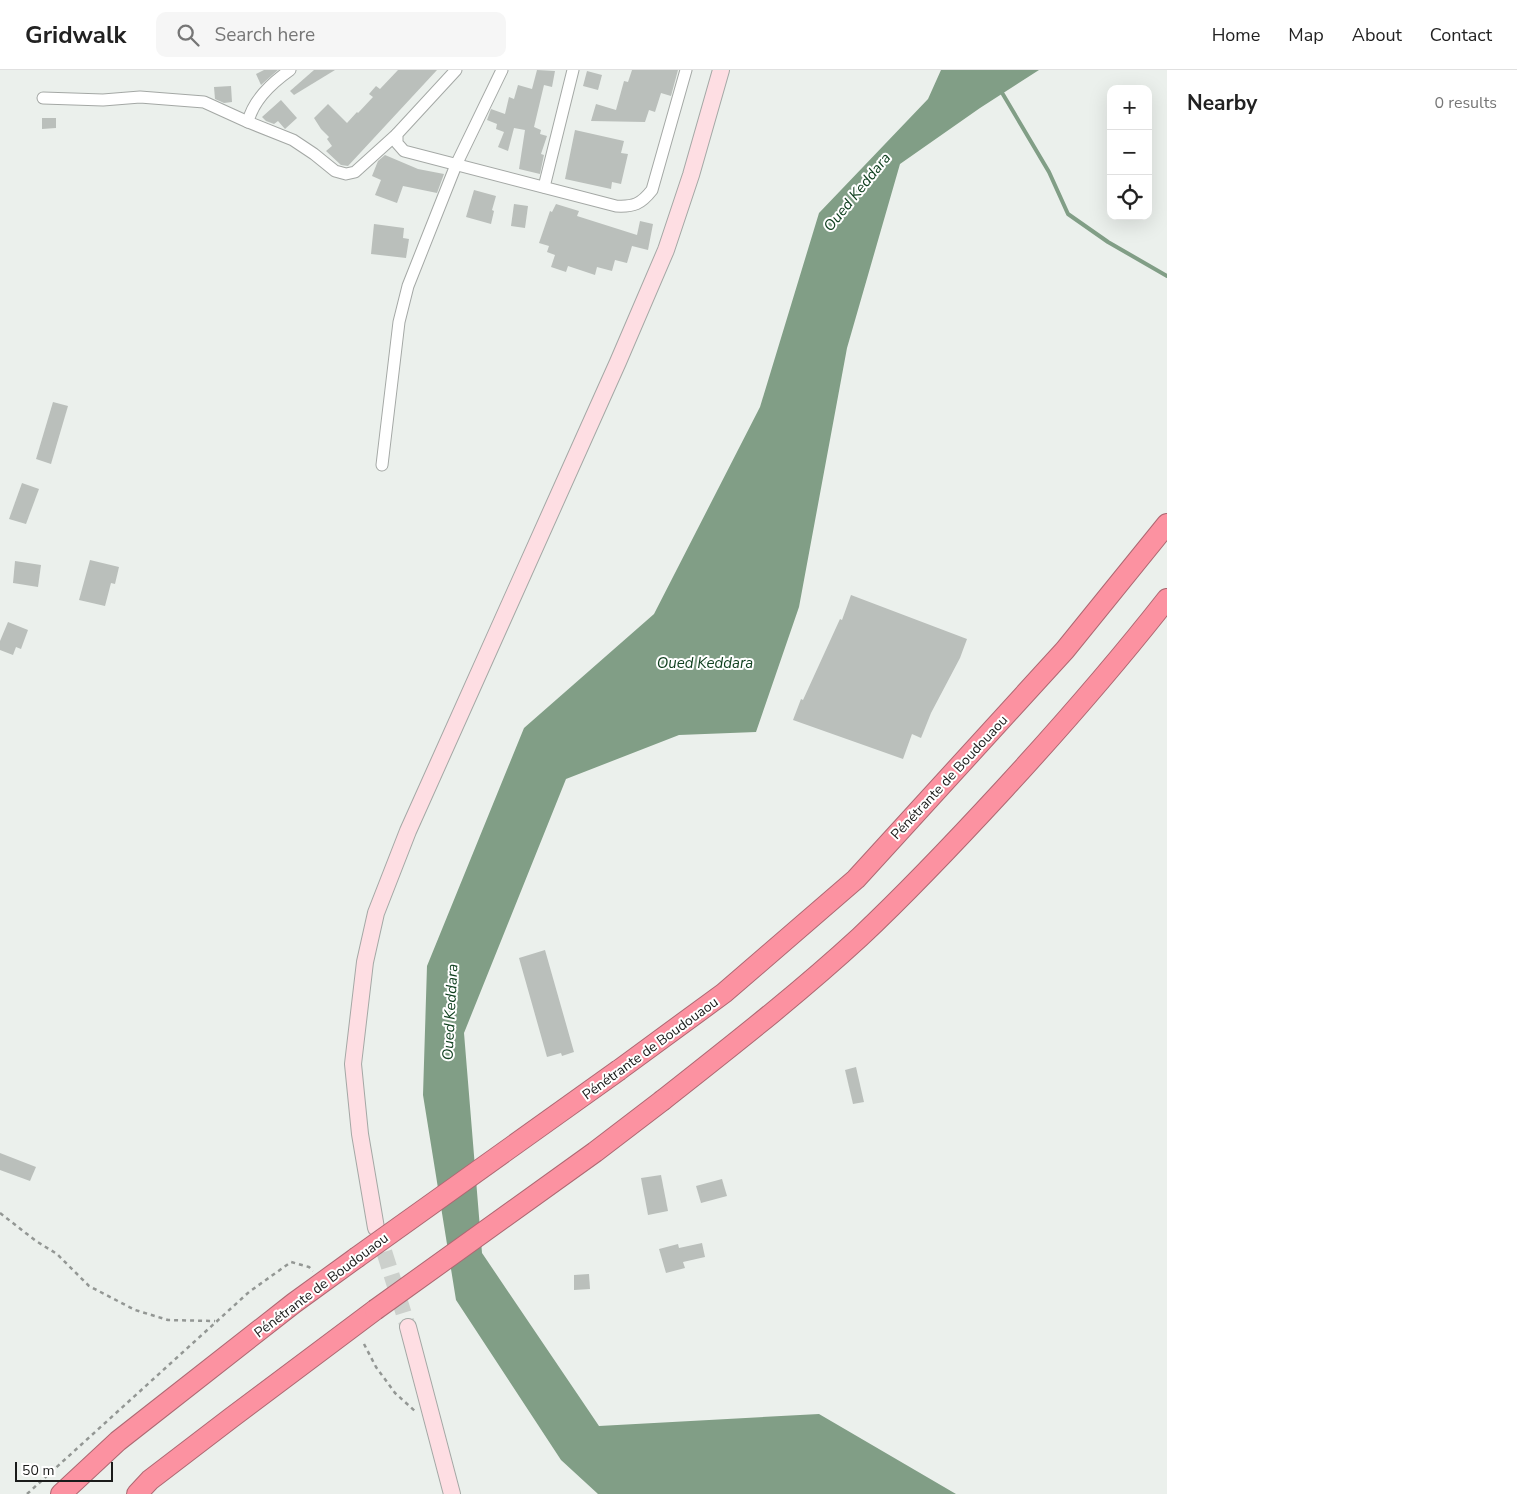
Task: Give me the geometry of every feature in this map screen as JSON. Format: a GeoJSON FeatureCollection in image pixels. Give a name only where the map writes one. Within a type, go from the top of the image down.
{"type":"FeatureCollection","features":[{"type":"Feature","properties":{"kind":"highway","name":"Pénétrante de Boudouaou"},"geometry":{"type":"LineString","coordinates":[[61,1494],[118,1441],[294,1303],[724,994],[856,879],[1065,650],[1167,524]]}},
{"type":"Feature","properties":{"kind":"highway"},"geometry":{"type":"LineString","coordinates":[[137,1494],[150,1480],[375,1310],[595,1152],[663,1100],[750,1031],[859,937],[933,866],[1041,748],[1126,651],[1167,599]]}},
{"type":"Feature","properties":{"kind":"main road"},"geometry":{"type":"LineString","coordinates":[[376,1228],[360,1134],[353,1064],[365,962],[376,913],[408,831],[614,371],[666,250],[691,174],[721,70]]}},
{"type":"Feature","properties":{"kind":"main road"},"geometry":{"type":"LineString","coordinates":[[408,1327],[452,1494]]}},
{"type":"Feature","properties":{"kind":"street"},"geometry":{"type":"LineString","coordinates":[[248,122],[254,108],[266,90],[273,82],[290,70]]}},
{"type":"Feature","properties":{"kind":"street"},"geometry":{"type":"LineString","coordinates":[[43,98],[103,100],[140,97],[204,102],[293,140],[335,171],[346,174],[355,172],[397,134],[456,70]]}},
{"type":"Feature","properties":{"kind":"street"},"geometry":{"type":"LineString","coordinates":[[382,465],[399,322],[408,286],[456,165],[502,70]]}},
{"type":"Feature","properties":{"kind":"street"},"geometry":{"type":"LineString","coordinates":[[544,187],[573,70]]}},
{"type":"Feature","properties":{"kind":"street"},"geometry":{"type":"LineString","coordinates":[[397,134],[397,142],[404,151],[616,206],[628,206],[644,201],[652,190],[686,70]]}},
{"type":"Feature","properties":{"kind":"path"},"geometry":{"type":"LineString","coordinates":[[0,1213],[36,1241],[57,1254],[89,1286],[135,1310],[168,1320],[216,1321]]}},
{"type":"Feature","properties":{"kind":"path"},"geometry":{"type":"LineString","coordinates":[[27,1494],[248,1292],[291,1262],[309,1266],[314,1272]]}},
{"type":"Feature","properties":{"kind":"path"},"geometry":{"type":"LineString","coordinates":[[364,1344],[376,1367],[395,1393],[436,1430]]}},
{"type":"Feature","properties":{"kind":"water","name":"Oued Keddara"},"geometry":{"type":"Polygon","coordinates":[[[941,70],[1039,70],[980,108],[900,164],[847,348],[799,607],[756,732],[679,735],[566,779],[464,1033],[482,1253],[599,1426],[819,1414],[956,1494],[598,1494],[561,1460],[456,1300],[423,1095],[427,966],[524,728],[654,614],[760,407],[819,213],[928,99],[941,70]]]}},
{"type":"Feature","properties":{"kind":"building"},"geometry":{"type":"Polygon","coordinates":[[[264,70],[278,70],[261,85],[256,74],[264,70]]]}},
{"type":"Feature","properties":{"kind":"building"},"geometry":{"type":"Polygon","coordinates":[[[314,70],[335,70],[294,95],[290,91],[314,70]]]}},
{"type":"Feature","properties":{"kind":"building"},"geometry":{"type":"Polygon","coordinates":[[[398,70],[437,70],[348,166],[341,165],[326,151],[332,146],[327,139],[329,137],[314,118],[328,104],[347,123],[373,97],[369,94],[376,86],[380,89],[398,70]]]}},
{"type":"Feature","properties":{"kind":"building"},"geometry":{"type":"Polygon","coordinates":[[[537,70],[555,71],[552,87],[544,85],[534,127],[541,130],[540,134],[547,136],[541,154],[544,155],[540,174],[519,169],[525,130],[514,128],[508,151],[498,147],[504,132],[496,129],[497,124],[487,120],[491,109],[505,114],[509,97],[514,99],[518,85],[532,89],[537,70]]]}},
{"type":"Feature","properties":{"kind":"building"},"geometry":{"type":"Polygon","coordinates":[[[632,70],[678,70],[671,96],[661,93],[655,112],[649,110],[645,122],[591,121],[596,104],[616,110],[624,81],[628,82],[632,70]]]}},
{"type":"Feature","properties":{"kind":"building"},"geometry":{"type":"Polygon","coordinates":[[[587,71],[602,75],[598,90],[583,86],[587,71]]]}},
{"type":"Feature","properties":{"kind":"building"},"geometry":{"type":"Polygon","coordinates":[[[231,86],[232,102],[224,103],[215,99],[214,87],[231,86]]]}},
{"type":"Feature","properties":{"kind":"building"},"geometry":{"type":"Polygon","coordinates":[[[281,100],[297,118],[285,129],[278,121],[274,124],[262,117],[281,100]]]}},
{"type":"Feature","properties":{"kind":"building"},"geometry":{"type":"Polygon","coordinates":[[[42,118],[56,118],[56,128],[42,129],[42,118]]]}},
{"type":"Feature","properties":{"kind":"building"},"geometry":{"type":"Polygon","coordinates":[[[575,130],[624,141],[621,153],[628,154],[621,184],[612,182],[611,189],[565,179],[575,130]]]}},
{"type":"Feature","properties":{"kind":"building"},"geometry":{"type":"Polygon","coordinates":[[[385,155],[418,169],[444,174],[437,193],[403,186],[397,203],[375,195],[381,180],[372,176],[378,161],[385,155]]]}},
{"type":"Feature","properties":{"kind":"building"},"geometry":{"type":"Polygon","coordinates":[[[474,190],[496,196],[491,224],[466,217],[474,190]]]}},
{"type":"Feature","properties":{"kind":"building"},"geometry":{"type":"Polygon","coordinates":[[[514,204],[528,206],[525,228],[511,226],[514,204]]]}},
{"type":"Feature","properties":{"kind":"building"},"geometry":{"type":"Polygon","coordinates":[[[556,204],[579,211],[577,216],[637,235],[640,221],[653,224],[648,250],[632,246],[627,263],[615,260],[612,271],[597,267],[595,275],[568,266],[566,272],[551,267],[555,255],[547,252],[549,246],[539,243],[550,211],[552,212],[556,204]]]}},
{"type":"Feature","properties":{"kind":"building"},"geometry":{"type":"Polygon","coordinates":[[[374,224],[404,228],[403,238],[409,239],[406,258],[371,254],[374,224]]]}},
{"type":"Feature","properties":{"kind":"building"},"geometry":{"type":"Polygon","coordinates":[[[53,402],[68,406],[51,464],[36,459],[53,402]]]}},
{"type":"Feature","properties":{"kind":"building"},"geometry":{"type":"Polygon","coordinates":[[[22,483],[39,489],[26,524],[9,519],[22,483]]]}},
{"type":"Feature","properties":{"kind":"building"},"geometry":{"type":"Polygon","coordinates":[[[90,560],[119,567],[115,584],[111,583],[105,606],[79,600],[90,560]]]}},
{"type":"Feature","properties":{"kind":"building"},"geometry":{"type":"Polygon","coordinates":[[[15,561],[41,565],[38,587],[13,583],[15,561]]]}},
{"type":"Feature","properties":{"kind":"building"},"geometry":{"type":"Polygon","coordinates":[[[851,595],[967,639],[960,658],[931,713],[921,738],[912,734],[903,759],[793,720],[801,699],[803,700],[840,619],[842,620],[851,595]]]}},
{"type":"Feature","properties":{"kind":"building"},"geometry":{"type":"Polygon","coordinates":[[[8,622],[28,630],[21,649],[16,647],[13,655],[0,650],[0,641],[8,622]]]}},
{"type":"Feature","properties":{"kind":"building"},"geometry":{"type":"Polygon","coordinates":[[[545,950],[574,1052],[562,1056],[561,1053],[547,1057],[519,958],[545,950]]]}},
{"type":"Feature","properties":{"kind":"building"},"geometry":{"type":"Polygon","coordinates":[[[856,1067],[864,1102],[853,1104],[845,1070],[856,1067]]]}},
{"type":"Feature","properties":{"kind":"building"},"geometry":{"type":"Polygon","coordinates":[[[0,1153],[36,1167],[30,1181],[0,1170],[0,1153]]]}},
{"type":"Feature","properties":{"kind":"building"},"geometry":{"type":"Polygon","coordinates":[[[661,1175],[668,1211],[648,1215],[641,1178],[661,1175]]]}},
{"type":"Feature","properties":{"kind":"building"},"geometry":{"type":"Polygon","coordinates":[[[722,1179],[727,1196],[701,1203],[696,1186],[722,1179]]]}},
{"type":"Feature","properties":{"kind":"building"},"geometry":{"type":"Polygon","coordinates":[[[702,1243],[705,1257],[683,1262],[685,1268],[666,1273],[659,1249],[678,1244],[679,1248],[702,1243]]]}},
{"type":"Feature","properties":{"kind":"building"},"geometry":{"type":"Polygon","coordinates":[[[589,1274],[590,1289],[574,1290],[574,1275],[589,1274]]]}},
{"type":"Feature","properties":{"kind":"waterway"},"geometry":{"type":"LineString","coordinates":[[1001,91],[1049,172],[1068,214],[1108,242],[1167,276]]}},
{"type":"Feature","properties":{"kind":"tunnel"},"geometry":{"type":"LineString","coordinates":[[377,1229],[408,1327]]}}]}
